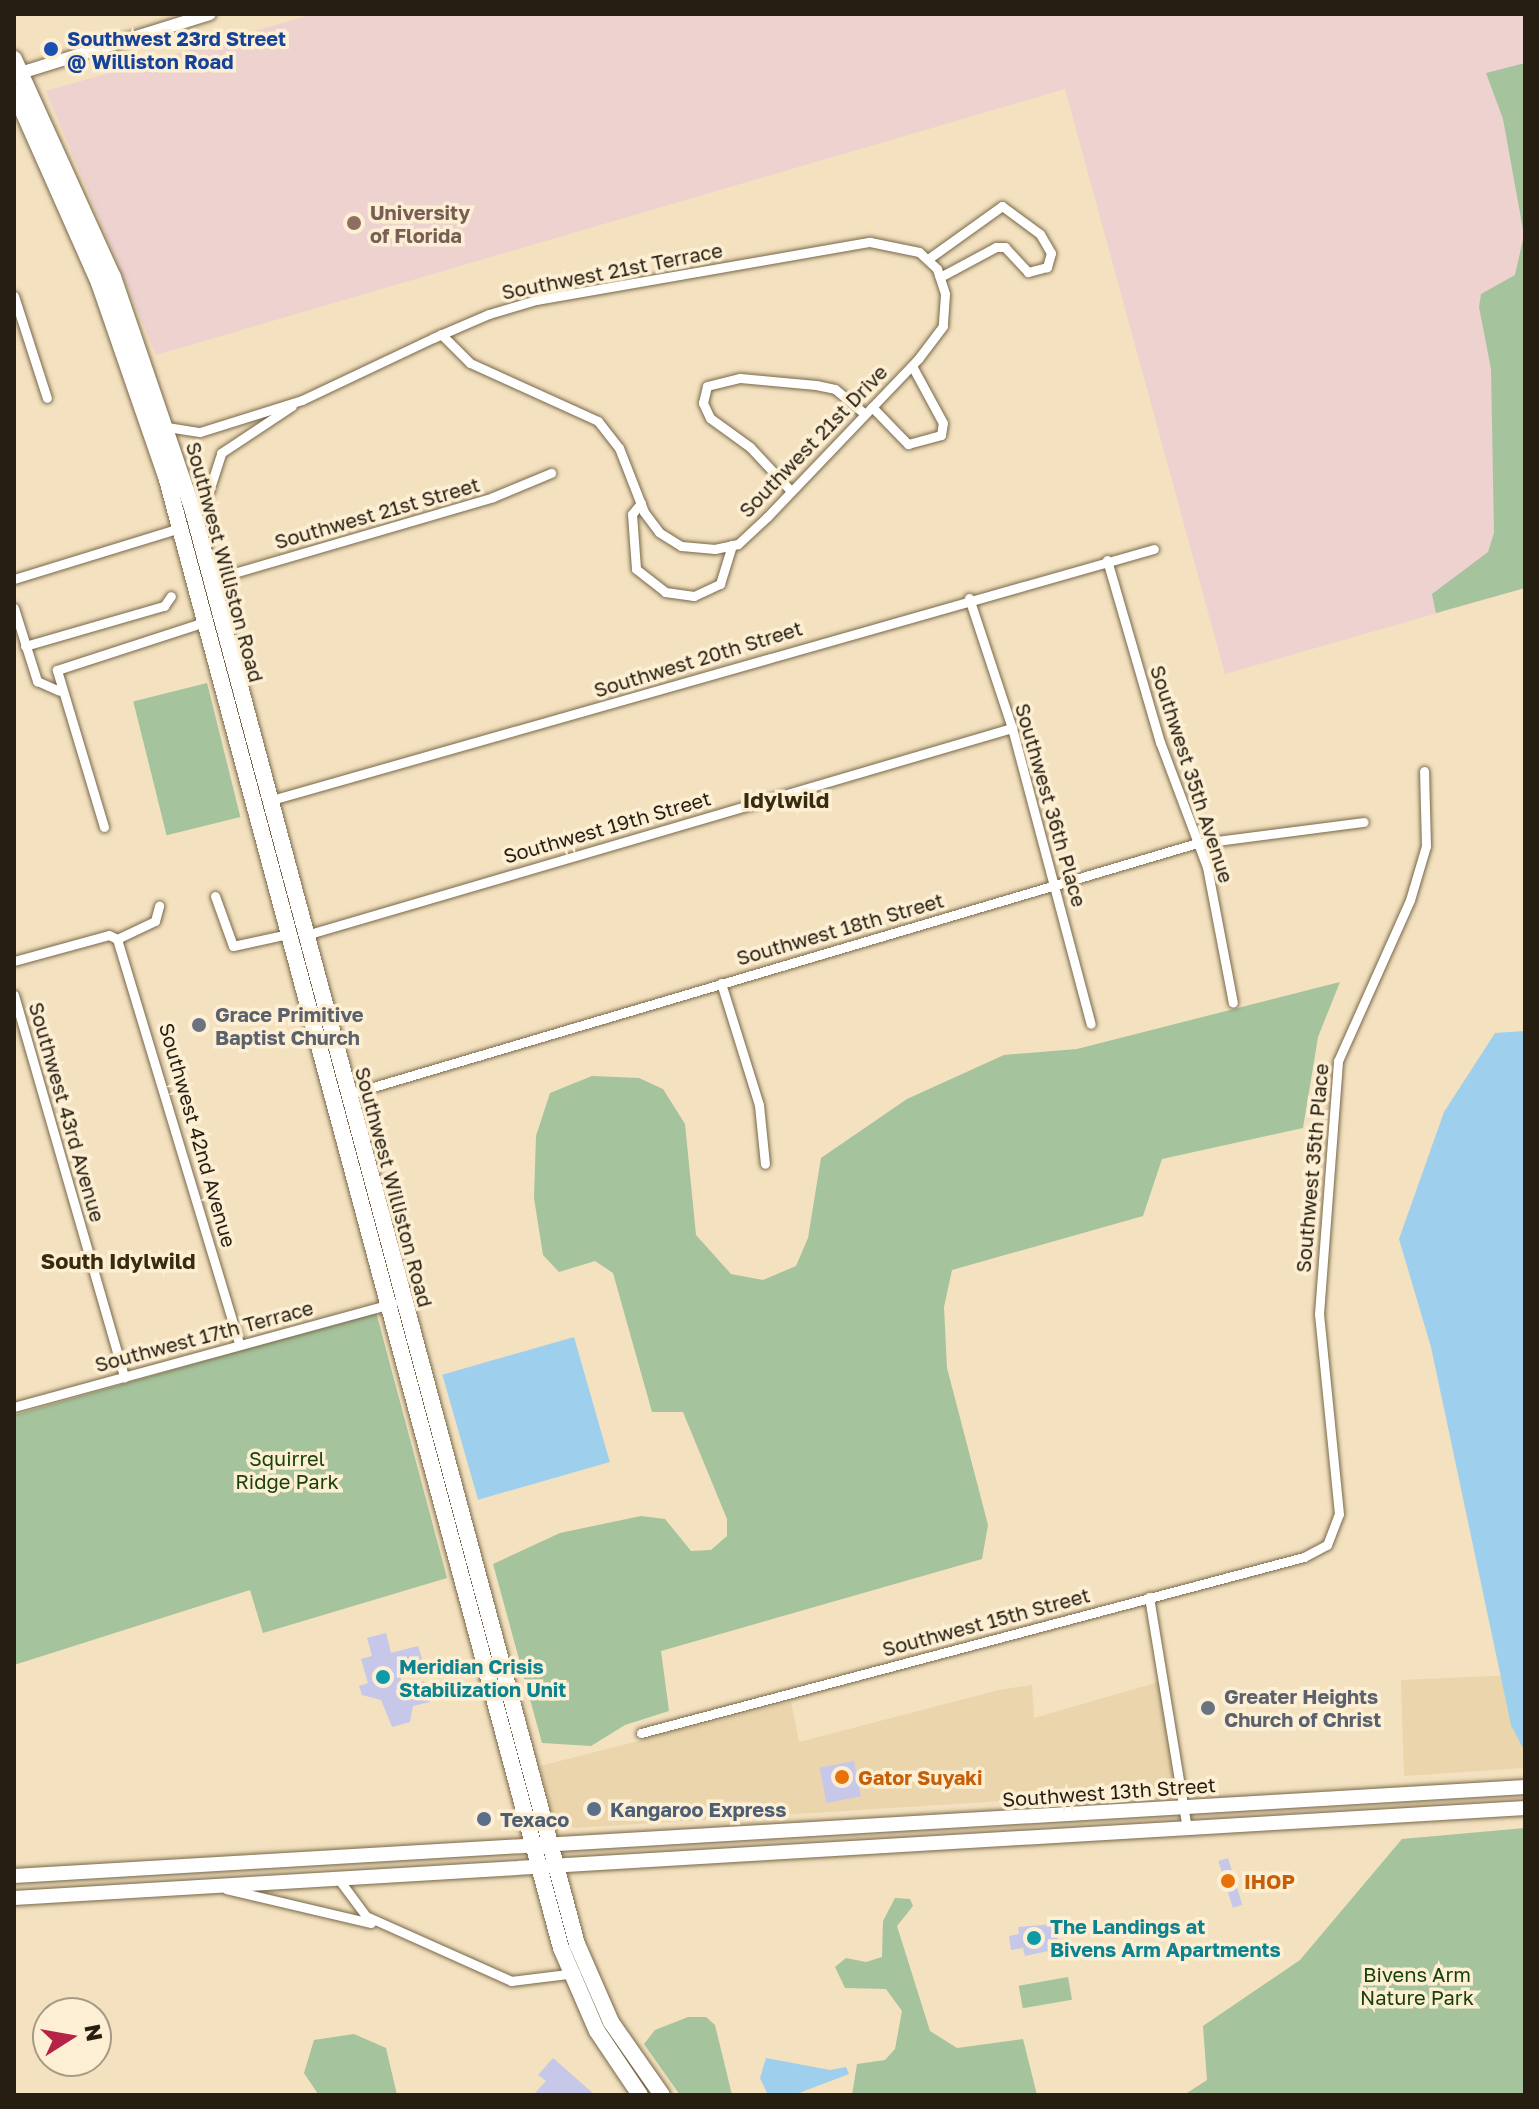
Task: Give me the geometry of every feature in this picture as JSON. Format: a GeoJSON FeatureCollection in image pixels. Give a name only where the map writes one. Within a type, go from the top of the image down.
{"type":"FeatureCollection","features":[{"type":"Feature","properties":{"kind":"highway","name":"Southwest Williston Road"},"geometry":{"type":"LineString","coordinates":[[16,69],[96,234],[167,427],[193,511],[288,934],[340,1096],[548,1869],[578,1972],[640,2095]]}},
{"type":"Feature","properties":{"kind":"highway","name":"Southwest Williston Road"},"geometry":{"type":"LineString","coordinates":[[14,91],[113,318],[180,528],[205,622],[261,803],[306,935],[340,1096]]}},
{"type":"Feature","properties":{"kind":"highway","name":"Southwest Williston Road"},"geometry":{"type":"LineString","coordinates":[[578,1972],[662,2095]]}},
{"type":"Feature","properties":{"kind":"main road","name":"Southwest 13th Street"},"geometry":{"type":"LineString","coordinates":[[14,1876],[267,1864],[1525,1787]]}},
{"type":"Feature","properties":{"kind":"main road","name":"Southwest 13th Street"},"geometry":{"type":"LineString","coordinates":[[14,1898],[226,1889],[1525,1808]]}},
{"type":"Feature","properties":{"kind":"main road"},"geometry":{"type":"LineString","coordinates":[[1042,1816],[1043,1838]]}},
{"type":"Feature","properties":{"kind":"main road"},"geometry":{"type":"LineString","coordinates":[[819,1852],[823,1830]]}},
{"type":"Feature","properties":{"kind":"main road"},"geometry":{"type":"LineString","coordinates":[[296,1862],[340,1881]]}},
{"type":"Feature","properties":{"kind":"main road"},"geometry":{"type":"LineString","coordinates":[[267,1864],[268,1885]]}},
{"type":"Feature","properties":{"kind":"main road"},"geometry":{"type":"LineString","coordinates":[[82,1874],[82,1894]]}},
{"type":"Feature","properties":{"kind":"street"},"geometry":{"type":"LineString","coordinates":[[16,69],[210,14]]}},
{"type":"Feature","properties":{"kind":"street"},"geometry":{"type":"LineString","coordinates":[[928,259],[1002,206],[1040,234],[1051,253],[1047,267],[1028,272],[1005,247],[996,247],[939,273]]}},
{"type":"Feature","properties":{"kind":"street","name":"Southwest 21st Terrace"},"geometry":{"type":"LineString","coordinates":[[193,511],[209,491],[221,453],[302,400],[441,334],[536,300],[870,242],[897,243],[928,259],[939,273]]}},
{"type":"Feature","properties":{"kind":"street","name":"Southwest 21st Drive"},"geometry":{"type":"LineString","coordinates":[[441,334],[470,363],[598,421],[619,448],[641,503],[659,532],[681,546],[732,545],[791,491],[912,366],[943,326],[939,273]]}},
{"type":"Feature","properties":{"kind":"street"},"geometry":{"type":"LineString","coordinates":[[14,296],[47,398]]}},
{"type":"Feature","properties":{"kind":"street"},"geometry":{"type":"LineString","coordinates":[[791,491],[750,447],[710,418],[703,403],[707,386],[740,378],[835,389],[869,410],[908,444],[941,435],[943,423],[912,366]]}},
{"type":"Feature","properties":{"kind":"street","name":"Southwest 21st Terrace"},"geometry":{"type":"LineString","coordinates":[[167,427],[200,432],[302,400]]}},
{"type":"Feature","properties":{"kind":"street","name":"Southwest 21st Street"},"geometry":{"type":"LineString","coordinates":[[210,580],[493,497],[551,473]]}},
{"type":"Feature","properties":{"kind":"street"},"geometry":{"type":"LineString","coordinates":[[641,503],[632,514],[636,569],[665,592],[694,596],[720,584],[729,571],[732,545]]}},
{"type":"Feature","properties":{"kind":"street"},"geometry":{"type":"LineString","coordinates":[[14,579],[180,528],[193,511]]}},
{"type":"Feature","properties":{"kind":"street","name":"Southwest 20th Street"},"geometry":{"type":"LineString","coordinates":[[261,803],[969,598],[1154,549]]}},
{"type":"Feature","properties":{"kind":"street","name":"Southwest 35th Avenue"},"geometry":{"type":"LineString","coordinates":[[1107,560],[1194,844],[1207,867],[1233,1003]]}},
{"type":"Feature","properties":{"kind":"street"},"geometry":{"type":"LineString","coordinates":[[25,646],[164,606],[171,596]]}},
{"type":"Feature","properties":{"kind":"street","name":"Southwest 36th Place"},"geometry":{"type":"LineString","coordinates":[[969,598],[1012,728],[1091,1024]]}},
{"type":"Feature","properties":{"kind":"street"},"geometry":{"type":"LineString","coordinates":[[14,608],[37,681],[59,691]]}},
{"type":"Feature","properties":{"kind":"street"},"geometry":{"type":"LineString","coordinates":[[104,827],[59,691],[57,670],[205,622]]}},
{"type":"Feature","properties":{"kind":"street","name":"Southwest 19th Street"},"geometry":{"type":"LineString","coordinates":[[306,935],[1012,728]]}},
{"type":"Feature","properties":{"kind":"street","name":"Southwest 35th Place"},"geometry":{"type":"LineString","coordinates":[[1334,1536],[1336,1477],[1319,1314],[1338,1061],[1410,900],[1426,846],[1424,771]]}},
{"type":"Feature","properties":{"kind":"street","name":"Southwest 18th Street"},"geometry":{"type":"LineString","coordinates":[[340,1096],[1194,844],[1364,822]]}},
{"type":"Feature","properties":{"kind":"street"},"geometry":{"type":"LineString","coordinates":[[215,896],[233,946],[288,934]]}},
{"type":"Feature","properties":{"kind":"street"},"geometry":{"type":"LineString","coordinates":[[14,961],[109,935],[117,939],[155,921],[159,906]]}},
{"type":"Feature","properties":{"kind":"street","name":"Southwest 42nd Avenue"},"geometry":{"type":"LineString","coordinates":[[117,939],[239,1344]]}},
{"type":"Feature","properties":{"kind":"street"},"geometry":{"type":"LineString","coordinates":[[721,983],[759,1105],[765,1164]]}},
{"type":"Feature","properties":{"kind":"street","name":"Southwest 43rd Avenue"},"geometry":{"type":"LineString","coordinates":[[14,995],[124,1377]]}},
{"type":"Feature","properties":{"kind":"street","name":"Southwest 17th Terrace"},"geometry":{"type":"LineString","coordinates":[[14,1407],[395,1302]]}},
{"type":"Feature","properties":{"kind":"street","name":"Southwest 15th Street"},"geometry":{"type":"LineString","coordinates":[[641,1733],[1304,1557],[1334,1536]]}},
{"type":"Feature","properties":{"kind":"street"},"geometry":{"type":"LineString","coordinates":[[1149,1597],[1187,1829]]}},
{"type":"Feature","properties":{"kind":"street"},"geometry":{"type":"LineString","coordinates":[[340,1881],[357,1911],[385,1927],[511,1981],[578,1972]]}},
{"type":"Feature","properties":{"kind":"street"},"geometry":{"type":"LineString","coordinates":[[226,1889],[385,1927]]}},
{"type":"Feature","properties":{"kind":"shaded area","name":"University of Florida"},"geometry":{"type":"Polygon","coordinates":[[[314,14],[1525,14],[1525,588],[1225,674],[1065,89],[156,355],[46,91],[314,14]]]}},
{"type":"Feature","properties":{"kind":"shaded area"},"geometry":{"type":"Polygon","coordinates":[[[1516,1675],[1525,1707],[1525,1768],[1404,1776],[1401,1680],[1516,1675]]]}},
{"type":"Feature","properties":{"kind":"shaded area"},"geometry":{"type":"Polygon","coordinates":[[[1162,1681],[1176,1790],[574,1828],[554,1818],[540,1766],[791,1702],[799,1742],[999,1690],[1032,1685],[1034,1718],[1162,1681]]]}},
{"type":"Feature","properties":{"kind":"green space"},"geometry":{"type":"Polygon","coordinates":[[[1525,63],[1525,588],[1436,613],[1432,594],[1488,552],[1494,533],[1491,369],[1479,307],[1481,294],[1515,275],[1524,235],[1503,119],[1486,73],[1525,63]]]}},
{"type":"Feature","properties":{"kind":"green space"},"geometry":{"type":"Polygon","coordinates":[[[207,683],[240,817],[167,835],[133,701],[207,683]]]}},
{"type":"Feature","properties":{"kind":"green space"},"geometry":{"type":"Polygon","coordinates":[[[1340,982],[1318,1037],[1303,1128],[1162,1159],[1143,1216],[952,1270],[944,1307],[947,1368],[988,1525],[982,1559],[661,1651],[669,1711],[625,1725],[591,1746],[542,1743],[493,1564],[560,1533],[641,1516],[665,1519],[691,1551],[711,1550],[727,1536],[727,1519],[683,1412],[652,1412],[613,1273],[595,1261],[559,1272],[543,1255],[534,1198],[536,1136],[550,1093],[592,1076],[639,1078],[663,1089],[685,1124],[696,1235],[731,1274],[763,1280],[796,1266],[808,1238],[821,1158],[907,1099],[1004,1055],[1077,1049],[1340,982]]]}},
{"type":"Feature","properties":{"kind":"green space","name":"Squirrel Ridge Park"},"geometry":{"type":"Polygon","coordinates":[[[376,1312],[447,1578],[263,1633],[250,1590],[14,1665],[14,1415],[376,1312]]]}},
{"type":"Feature","properties":{"kind":"green space","name":"Bivens Arm Nature Park"},"geometry":{"type":"Polygon","coordinates":[[[1525,1828],[1525,2095],[1184,2095],[1207,2080],[1203,2026],[1300,1960],[1402,1839],[1525,1828]]]}},
{"type":"Feature","properties":{"kind":"green space"},"geometry":{"type":"Polygon","coordinates":[[[895,1898],[910,1899],[913,1906],[897,1926],[930,2031],[957,2048],[1023,2039],[1037,2095],[852,2095],[857,2064],[885,2060],[895,2049],[902,2011],[886,1989],[845,1988],[835,1967],[846,1958],[866,1962],[882,1957],[883,1921],[895,1898]]]}},
{"type":"Feature","properties":{"kind":"green space"},"geometry":{"type":"Polygon","coordinates":[[[1068,1977],[1072,2000],[1023,2008],[1019,1986],[1068,1977]]]}},
{"type":"Feature","properties":{"kind":"green space"},"geometry":{"type":"Polygon","coordinates":[[[688,2017],[706,2017],[715,2025],[732,2095],[680,2095],[644,2044],[655,2030],[688,2017]]]}},
{"type":"Feature","properties":{"kind":"green space"},"geometry":{"type":"Polygon","coordinates":[[[354,2034],[386,2048],[397,2095],[318,2094],[304,2073],[314,2040],[354,2034]]]}},
{"type":"Feature","properties":{"kind":"water"},"geometry":{"type":"Polygon","coordinates":[[[1525,1031],[1525,1752],[1511,1725],[1431,1347],[1399,1239],[1444,1112],[1495,1033],[1525,1031]]]}},
{"type":"Feature","properties":{"kind":"water"},"geometry":{"type":"Polygon","coordinates":[[[574,1337],[610,1462],[478,1500],[442,1375],[574,1337]]]}},
{"type":"Feature","properties":{"kind":"water"},"geometry":{"type":"Polygon","coordinates":[[[766,2058],[830,2070],[846,2067],[849,2074],[799,2093],[768,2095],[760,2078],[766,2058]]]}},
{"type":"Feature","properties":{"kind":"building","name":"Meridian Crisis Stabilization Unit"},"geometry":{"type":"Polygon","coordinates":[[[386,1633],[391,1653],[418,1646],[424,1665],[399,1672],[403,1687],[424,1681],[430,1702],[413,1706],[410,1722],[392,1727],[381,1700],[362,1695],[359,1686],[368,1683],[361,1659],[372,1656],[367,1638],[386,1633]]]}},
{"type":"Feature","properties":{"kind":"building","name":"Gator Suyaki"},"geometry":{"type":"Polygon","coordinates":[[[854,1761],[861,1796],[827,1803],[820,1768],[854,1761]]]}},
{"type":"Feature","properties":{"kind":"building","name":"IHOP"},"geometry":{"type":"Polygon","coordinates":[[[1228,1858],[1242,1905],[1233,1908],[1218,1861],[1228,1858]]]}},
{"type":"Feature","properties":{"kind":"building","name":"The Landings at Bivens Arm Apartments"},"geometry":{"type":"Polygon","coordinates":[[[1055,1924],[1058,1940],[1047,1942],[1048,1951],[1025,1956],[1023,1948],[1011,1950],[1009,1936],[1019,1934],[1018,1927],[1055,1924]]]}},
{"type":"Feature","properties":{"kind":"building"},"geometry":{"type":"Polygon","coordinates":[[[553,2058],[595,2095],[533,2095],[546,2081],[538,2075],[553,2058]]]}},
{"type":"Feature","properties":{"kind":"place","name":"Southwest 23rd Street @ Williston Road"},"geometry":{"type":"Point","coordinates":[51,49]}},
{"type":"Feature","properties":{"kind":"place","name":"University of Florida"},"geometry":{"type":"Point","coordinates":[354,223]}},
{"type":"Feature","properties":{"kind":"place","name":"Grace Primitive Baptist Church"},"geometry":{"type":"Point","coordinates":[199,1025]}},
{"type":"Feature","properties":{"kind":"place","name":"Meridian Crisis Stabilization Unit"},"geometry":{"type":"Point","coordinates":[383,1677]}},
{"type":"Feature","properties":{"kind":"place","name":"Greater Heights Church of Christ"},"geometry":{"type":"Point","coordinates":[1208,1708]}},
{"type":"Feature","properties":{"kind":"place","name":"Gator Suyaki"},"geometry":{"type":"Point","coordinates":[842,1777]}},
{"type":"Feature","properties":{"kind":"place","name":"Kangaroo Express"},"geometry":{"type":"Point","coordinates":[594,1809]}},
{"type":"Feature","properties":{"kind":"place","name":"Texaco"},"geometry":{"type":"Point","coordinates":[484,1819]}},
{"type":"Feature","properties":{"kind":"place","name":"IHOP"},"geometry":{"type":"Point","coordinates":[1228,1881]}},
{"type":"Feature","properties":{"kind":"place","name":"The Landings at Bivens Arm Apartments"},"geometry":{"type":"Point","coordinates":[1034,1938]}},
{"type":"Feature","properties":{"kind":"district","name":"Idylwild"},"geometry":{"type":"Point","coordinates":[786,800]}},
{"type":"Feature","properties":{"kind":"district","name":"South Idylwild"},"geometry":{"type":"Point","coordinates":[118,1261]}}]}
